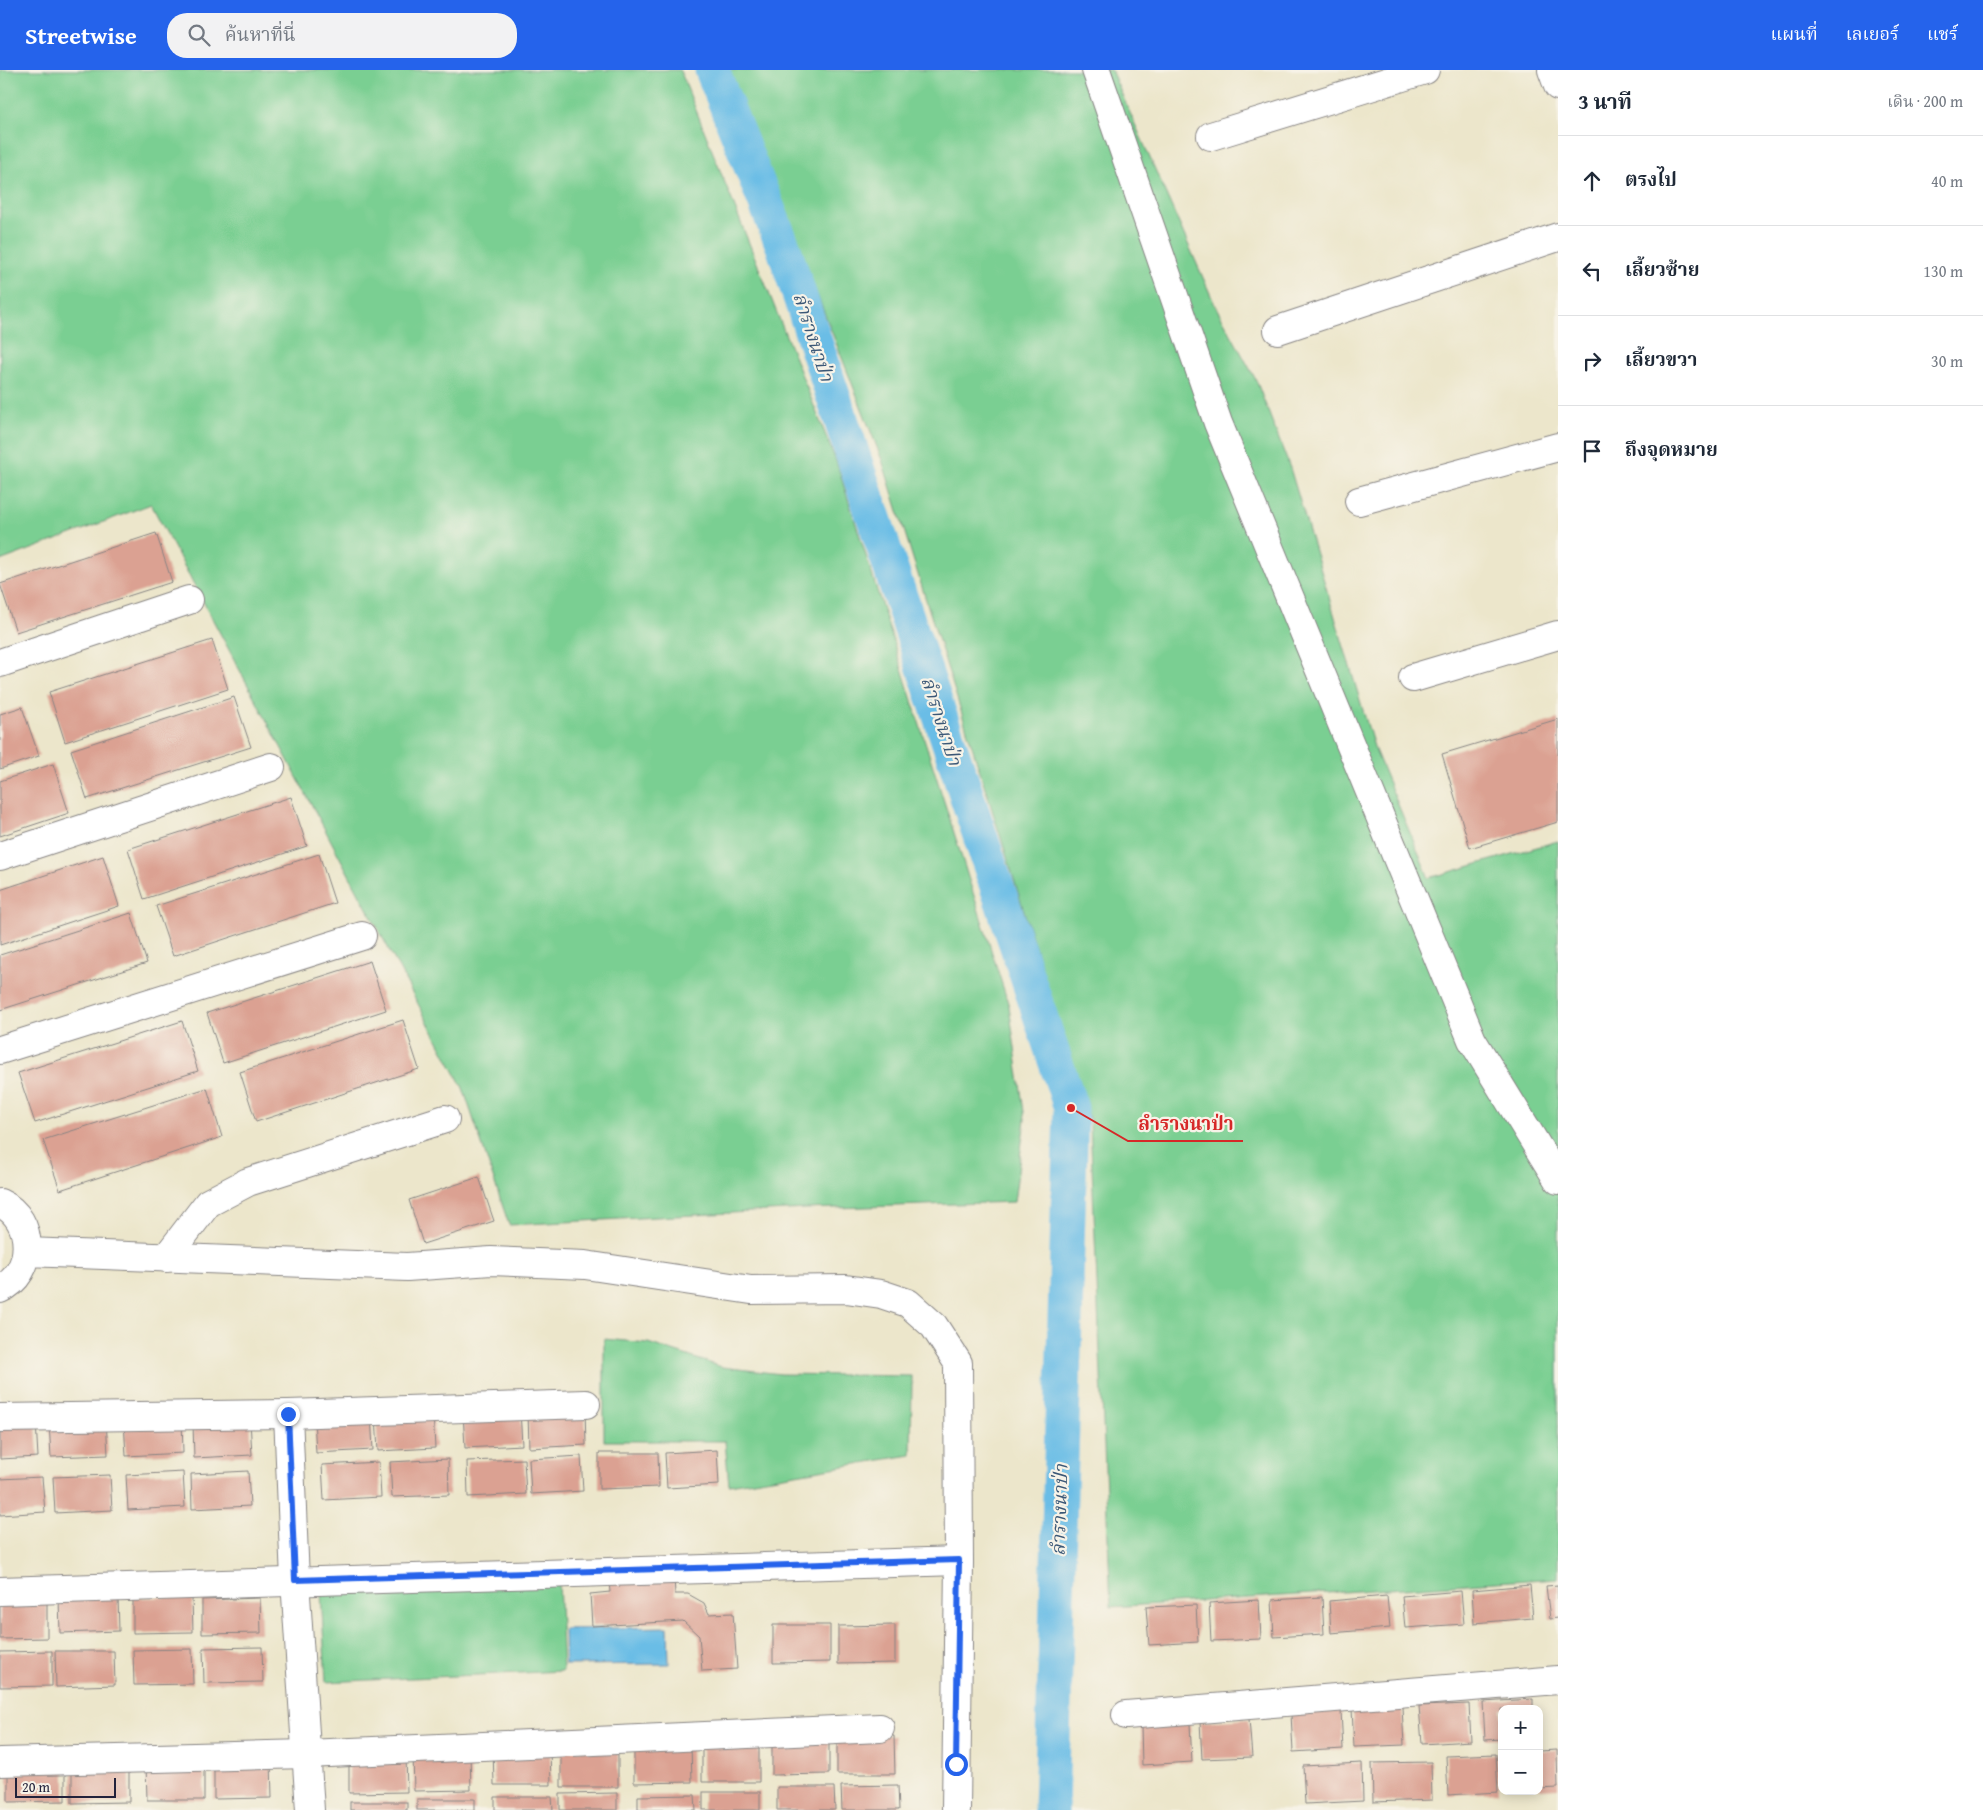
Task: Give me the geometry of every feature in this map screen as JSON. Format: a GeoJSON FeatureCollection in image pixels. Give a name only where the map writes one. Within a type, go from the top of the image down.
{"type":"FeatureCollection","features":[{"type":"Feature","properties":{"kind":"street"},"geometry":{"type":"LineString","coordinates":[[1096,70],[1218,423],[1472,1040],[1558,1180]]}},
{"type":"Feature","properties":{"kind":"street"},"geometry":{"type":"LineString","coordinates":[[1211,136],[1425,70]]}},
{"type":"Feature","properties":{"kind":"street"},"geometry":{"type":"LineString","coordinates":[[1552,70],[1558,86]]}},
{"type":"Feature","properties":{"kind":"street"},"geometry":{"type":"LineString","coordinates":[[1278,330],[1558,237]]}},
{"type":"Feature","properties":{"kind":"street"},"geometry":{"type":"LineString","coordinates":[[1359,501],[1558,447]]}},
{"type":"Feature","properties":{"kind":"street"},"geometry":{"type":"LineString","coordinates":[[0,663],[190,600]]}},
{"type":"Feature","properties":{"kind":"street"},"geometry":{"type":"LineString","coordinates":[[1413,678],[1558,635]]}},
{"type":"Feature","properties":{"kind":"street"},"geometry":{"type":"LineString","coordinates":[[0,856],[271,767]]}},
{"type":"Feature","properties":{"kind":"street"},"geometry":{"type":"LineString","coordinates":[[0,1050],[362,936]]}},
{"type":"Feature","properties":{"kind":"street"},"geometry":{"type":"LineString","coordinates":[[166,1258],[208,1203],[248,1182],[445,1119]]}},
{"type":"Feature","properties":{"kind":"street"},"geometry":{"type":"LineString","coordinates":[[0,1203],[17,1215],[24,1229],[27,1252],[26,1261],[18,1275],[7,1286],[0,1289]]}},
{"type":"Feature","properties":{"kind":"street"},"geometry":{"type":"LineString","coordinates":[[27,1252],[407,1267],[492,1261],[585,1265],[751,1290],[846,1290],[881,1294],[908,1303],[934,1326],[958,1364],[959,1560],[956,1810]]}},
{"type":"Feature","properties":{"kind":"street"},"geometry":{"type":"LineString","coordinates":[[0,1418],[288,1414],[586,1404]]}},
{"type":"Feature","properties":{"kind":"street"},"geometry":{"type":"LineString","coordinates":[[288,1414],[295,1580],[310,1810]]}},
{"type":"Feature","properties":{"kind":"street"},"geometry":{"type":"LineString","coordinates":[[0,1591],[959,1560]]}},
{"type":"Feature","properties":{"kind":"street"},"geometry":{"type":"LineString","coordinates":[[1126,1715],[1558,1680]]}},
{"type":"Feature","properties":{"kind":"street"},"geometry":{"type":"LineString","coordinates":[[0,1762],[307,1754],[880,1728]]}},
{"type":"Feature","properties":{"kind":"green space"},"geometry":{"type":"Polygon","coordinates":[[[0,70],[680,70],[836,461],[1009,1006],[1025,1119],[1014,1202],[805,1209],[509,1225],[463,1088],[151,504],[0,561],[0,70]]]}},
{"type":"Feature","properties":{"kind":"green space"},"geometry":{"type":"Polygon","coordinates":[[[729,70],[1111,70],[1216,307],[1256,380],[1290,468],[1375,750],[1429,878],[1558,841],[1558,1578],[1111,1607],[1090,1121],[882,460],[729,70]]]}},
{"type":"Feature","properties":{"kind":"green space"},"geometry":{"type":"Polygon","coordinates":[[[604,1339],[648,1343],[722,1367],[781,1374],[912,1376],[911,1455],[729,1485],[725,1441],[604,1441],[604,1339]]]}},
{"type":"Feature","properties":{"kind":"green space"},"geometry":{"type":"Polygon","coordinates":[[[559,1582],[563,1671],[326,1682],[321,1593],[559,1582]]]}},
{"type":"Feature","properties":{"kind":"water"},"geometry":{"type":"Polygon","coordinates":[[[668,1627],[669,1664],[565,1665],[564,1629],[668,1627]]]}},
{"type":"Feature","properties":{"kind":"building"},"geometry":{"type":"Polygon","coordinates":[[[156,533],[172,582],[16,632],[0,584],[156,533]]]}},
{"type":"Feature","properties":{"kind":"building"},"geometry":{"type":"Polygon","coordinates":[[[212,640],[228,689],[65,742],[49,692],[212,640]]]}},
{"type":"Feature","properties":{"kind":"building"},"geometry":{"type":"Polygon","coordinates":[[[234,697],[251,747],[87,799],[71,750],[234,697]]]}},
{"type":"Feature","properties":{"kind":"building"},"geometry":{"type":"Polygon","coordinates":[[[22,707],[39,756],[0,769],[0,714],[22,707]]]}},
{"type":"Feature","properties":{"kind":"building"},"geometry":{"type":"Polygon","coordinates":[[[1558,719],[1558,822],[1470,848],[1442,754],[1558,719]]]}},
{"type":"Feature","properties":{"kind":"building"},"geometry":{"type":"Polygon","coordinates":[[[53,764],[69,813],[0,836],[0,781],[53,764]]]}},
{"type":"Feature","properties":{"kind":"building"},"geometry":{"type":"Polygon","coordinates":[[[291,797],[307,846],[144,899],[128,849],[291,797]]]}},
{"type":"Feature","properties":{"kind":"building"},"geometry":{"type":"Polygon","coordinates":[[[319,854],[335,903],[173,956],[156,906],[319,854]]]}},
{"type":"Feature","properties":{"kind":"building"},"geometry":{"type":"Polygon","coordinates":[[[103,856],[119,906],[0,945],[0,890],[103,856]]]}},
{"type":"Feature","properties":{"kind":"building"},"geometry":{"type":"Polygon","coordinates":[[[131,913],[147,963],[0,1010],[0,955],[131,913]]]}},
{"type":"Feature","properties":{"kind":"building"},"geometry":{"type":"Polygon","coordinates":[[[370,961],[386,1010],[223,1063],[207,1013],[370,961]]]}},
{"type":"Feature","properties":{"kind":"building"},"geometry":{"type":"Polygon","coordinates":[[[403,1020],[419,1069],[256,1122],[240,1072],[403,1020]]]}},
{"type":"Feature","properties":{"kind":"building"},"geometry":{"type":"Polygon","coordinates":[[[182,1021],[198,1071],[35,1123],[18,1073],[182,1021]]]}},
{"type":"Feature","properties":{"kind":"building"},"geometry":{"type":"Polygon","coordinates":[[[207,1088],[222,1137],[60,1190],[43,1140],[207,1088]]]}},
{"type":"Feature","properties":{"kind":"building"},"geometry":{"type":"Polygon","coordinates":[[[479,1177],[494,1221],[423,1244],[409,1200],[479,1177]]]}},
{"type":"Feature","properties":{"kind":"building"},"geometry":{"type":"Polygon","coordinates":[[[585,1409],[586,1445],[529,1448],[528,1412],[585,1409]]]}},
{"type":"Feature","properties":{"kind":"building"},"geometry":{"type":"Polygon","coordinates":[[[520,1410],[522,1445],[465,1448],[463,1412],[520,1410]]]}},
{"type":"Feature","properties":{"kind":"building"},"geometry":{"type":"Polygon","coordinates":[[[433,1413],[435,1448],[378,1451],[376,1416],[433,1413]]]}},
{"type":"Feature","properties":{"kind":"building"},"geometry":{"type":"Polygon","coordinates":[[[371,1415],[373,1450],[316,1453],[314,1418],[371,1415]]]}},
{"type":"Feature","properties":{"kind":"building"},"geometry":{"type":"Polygon","coordinates":[[[182,1418],[183,1453],[126,1456],[124,1421],[182,1418]]]}},
{"type":"Feature","properties":{"kind":"building"},"geometry":{"type":"Polygon","coordinates":[[[106,1419],[108,1455],[51,1457],[49,1422],[106,1419]]]}},
{"type":"Feature","properties":{"kind":"building"},"geometry":{"type":"Polygon","coordinates":[[[250,1420],[252,1455],[194,1458],[193,1423],[250,1420]]]}},
{"type":"Feature","properties":{"kind":"building"},"geometry":{"type":"Polygon","coordinates":[[[36,1422],[38,1457],[0,1459],[0,1424],[36,1422]]]}},
{"type":"Feature","properties":{"kind":"building"},"geometry":{"type":"Polygon","coordinates":[[[717,1450],[719,1485],[667,1488],[665,1453],[717,1450]]]}},
{"type":"Feature","properties":{"kind":"building"},"geometry":{"type":"Polygon","coordinates":[[[599,1453],[658,1453],[659,1487],[599,1489],[599,1453]]]}},
{"type":"Feature","properties":{"kind":"building"},"geometry":{"type":"Polygon","coordinates":[[[581,1456],[583,1491],[531,1494],[529,1459],[581,1456]]]}},
{"type":"Feature","properties":{"kind":"building"},"geometry":{"type":"Polygon","coordinates":[[[448,1459],[449,1495],[392,1497],[390,1462],[448,1459]]]}},
{"type":"Feature","properties":{"kind":"building"},"geometry":{"type":"Polygon","coordinates":[[[524,1459],[526,1494],[468,1497],[467,1461],[524,1459]]]}},
{"type":"Feature","properties":{"kind":"building"},"geometry":{"type":"Polygon","coordinates":[[[379,1462],[381,1497],[324,1500],[322,1465],[379,1462]]]}},
{"type":"Feature","properties":{"kind":"building"},"geometry":{"type":"Polygon","coordinates":[[[248,1471],[250,1506],[192,1509],[191,1474],[248,1471]]]}},
{"type":"Feature","properties":{"kind":"building"},"geometry":{"type":"Polygon","coordinates":[[[183,1472],[185,1507],[128,1510],[126,1475],[183,1472]]]}},
{"type":"Feature","properties":{"kind":"building"},"geometry":{"type":"Polygon","coordinates":[[[110,1475],[112,1510],[55,1513],[53,1477],[110,1475]]]}},
{"type":"Feature","properties":{"kind":"building"},"geometry":{"type":"Polygon","coordinates":[[[42,1477],[45,1512],[0,1515],[0,1479],[42,1477]]]}},
{"type":"Feature","properties":{"kind":"building"},"geometry":{"type":"Polygon","coordinates":[[[674,1577],[675,1594],[688,1594],[704,1603],[709,1614],[733,1613],[737,1669],[702,1671],[699,1636],[683,1621],[592,1626],[590,1594],[610,1592],[609,1581],[674,1577]]]}},
{"type":"Feature","properties":{"kind":"building"},"geometry":{"type":"Polygon","coordinates":[[[1530,1585],[1533,1618],[1474,1623],[1472,1590],[1530,1585]]]}},
{"type":"Feature","properties":{"kind":"building"},"geometry":{"type":"Polygon","coordinates":[[[1558,1585],[1558,1618],[1550,1619],[1546,1586],[1558,1585]]]}},
{"type":"Feature","properties":{"kind":"building"},"geometry":{"type":"Polygon","coordinates":[[[1461,1591],[1464,1624],[1405,1628],[1402,1596],[1461,1591]]]}},
{"type":"Feature","properties":{"kind":"building"},"geometry":{"type":"Polygon","coordinates":[[[1387,1596],[1390,1628],[1331,1633],[1329,1601],[1387,1596]]]}},
{"type":"Feature","properties":{"kind":"building"},"geometry":{"type":"Polygon","coordinates":[[[118,1597],[119,1631],[60,1633],[59,1598],[118,1597]]]}},
{"type":"Feature","properties":{"kind":"building"},"geometry":{"type":"Polygon","coordinates":[[[192,1597],[193,1632],[133,1633],[133,1598],[192,1597]]]}},
{"type":"Feature","properties":{"kind":"building"},"geometry":{"type":"Polygon","coordinates":[[[1322,1597],[1324,1634],[1274,1637],[1272,1600],[1322,1597]]]}},
{"type":"Feature","properties":{"kind":"building"},"geometry":{"type":"Polygon","coordinates":[[[260,1598],[261,1633],[202,1634],[202,1600],[260,1598]]]}},
{"type":"Feature","properties":{"kind":"building"},"geometry":{"type":"Polygon","coordinates":[[[1259,1600],[1261,1639],[1211,1641],[1209,1603],[1259,1600]]]}},
{"type":"Feature","properties":{"kind":"building"},"geometry":{"type":"Polygon","coordinates":[[[47,1603],[47,1638],[0,1639],[0,1604],[47,1603]]]}},
{"type":"Feature","properties":{"kind":"building"},"geometry":{"type":"Polygon","coordinates":[[[1196,1605],[1198,1642],[1149,1645],[1146,1607],[1196,1605]]]}},
{"type":"Feature","properties":{"kind":"building"},"geometry":{"type":"Polygon","coordinates":[[[773,1625],[830,1625],[830,1662],[773,1663],[773,1625]]]}},
{"type":"Feature","properties":{"kind":"building"},"geometry":{"type":"Polygon","coordinates":[[[895,1625],[895,1663],[838,1664],[838,1626],[895,1625]]]}},
{"type":"Feature","properties":{"kind":"building"},"geometry":{"type":"Polygon","coordinates":[[[262,1647],[263,1682],[204,1683],[203,1648],[262,1647]]]}},
{"type":"Feature","properties":{"kind":"building"},"geometry":{"type":"Polygon","coordinates":[[[192,1649],[193,1684],[134,1685],[133,1650],[192,1649]]]}},
{"type":"Feature","properties":{"kind":"building"},"geometry":{"type":"Polygon","coordinates":[[[52,1651],[52,1686],[0,1687],[0,1652],[52,1651]]]}},
{"type":"Feature","properties":{"kind":"building"},"geometry":{"type":"Polygon","coordinates":[[[55,1651],[114,1651],[115,1685],[56,1687],[55,1651]]]}},
{"type":"Feature","properties":{"kind":"building"},"geometry":{"type":"Polygon","coordinates":[[[1533,1699],[1533,1705],[1498,1705],[1498,1739],[1485,1740],[1483,1702],[1533,1699]]]}},
{"type":"Feature","properties":{"kind":"building"},"geometry":{"type":"Polygon","coordinates":[[[1469,1704],[1471,1741],[1422,1744],[1419,1706],[1469,1704]]]}},
{"type":"Feature","properties":{"kind":"building"},"geometry":{"type":"Polygon","coordinates":[[[1402,1707],[1404,1745],[1354,1747],[1352,1709],[1402,1707]]]}},
{"type":"Feature","properties":{"kind":"building"},"geometry":{"type":"Polygon","coordinates":[[[1341,1711],[1343,1749],[1293,1752],[1291,1714],[1341,1711]]]}},
{"type":"Feature","properties":{"kind":"building"},"geometry":{"type":"Polygon","coordinates":[[[1249,1719],[1252,1757],[1202,1759],[1200,1722],[1249,1719]]]}},
{"type":"Feature","properties":{"kind":"building"},"geometry":{"type":"Polygon","coordinates":[[[1190,1724],[1192,1762],[1142,1765],[1141,1726],[1190,1724]]]}},
{"type":"Feature","properties":{"kind":"building"},"geometry":{"type":"Polygon","coordinates":[[[829,1736],[829,1774],[772,1775],[772,1737],[829,1736]]]}},
{"type":"Feature","properties":{"kind":"building"},"geometry":{"type":"Polygon","coordinates":[[[837,1736],[894,1736],[895,1774],[837,1774],[837,1736]]]}},
{"type":"Feature","properties":{"kind":"building"},"geometry":{"type":"Polygon","coordinates":[[[691,1744],[692,1782],[634,1783],[634,1745],[691,1744]]]}},
{"type":"Feature","properties":{"kind":"building"},"geometry":{"type":"Polygon","coordinates":[[[759,1744],[759,1782],[702,1782],[702,1745],[759,1744]]]}},
{"type":"Feature","properties":{"kind":"building"},"geometry":{"type":"Polygon","coordinates":[[[550,1747],[551,1785],[494,1785],[493,1748],[550,1747]]]}},
{"type":"Feature","properties":{"kind":"building"},"geometry":{"type":"Polygon","coordinates":[[[618,1749],[618,1787],[561,1787],[561,1750],[618,1749]]]}},
{"type":"Feature","properties":{"kind":"building"},"geometry":{"type":"Polygon","coordinates":[[[1557,1750],[1558,1788],[1543,1789],[1543,1751],[1557,1750]]]}},
{"type":"Feature","properties":{"kind":"building"},"geometry":{"type":"Polygon","coordinates":[[[413,1753],[470,1753],[471,1790],[414,1791],[413,1753]]]}},
{"type":"Feature","properties":{"kind":"building"},"geometry":{"type":"Polygon","coordinates":[[[406,1754],[407,1792],[349,1793],[349,1755],[406,1754]]]}},
{"type":"Feature","properties":{"kind":"building"},"geometry":{"type":"Polygon","coordinates":[[[1496,1754],[1498,1792],[1448,1795],[1446,1756],[1496,1754]]]}},
{"type":"Feature","properties":{"kind":"building"},"geometry":{"type":"Polygon","coordinates":[[[214,1761],[271,1761],[272,1798],[214,1799],[214,1761]]]}},
{"type":"Feature","properties":{"kind":"building"},"geometry":{"type":"Polygon","coordinates":[[[204,1762],[204,1800],[147,1800],[146,1763],[204,1762]]]}},
{"type":"Feature","properties":{"kind":"building"},"geometry":{"type":"Polygon","coordinates":[[[1431,1762],[1432,1800],[1373,1802],[1372,1763],[1431,1762]]]}},
{"type":"Feature","properties":{"kind":"building"},"geometry":{"type":"Polygon","coordinates":[[[65,1763],[65,1801],[8,1802],[8,1764],[65,1763]]]}},
{"type":"Feature","properties":{"kind":"building"},"geometry":{"type":"Polygon","coordinates":[[[1362,1763],[1363,1801],[1305,1804],[1303,1766],[1362,1763]]]}},
{"type":"Feature","properties":{"kind":"building"},"geometry":{"type":"Polygon","coordinates":[[[72,1765],[129,1765],[129,1802],[72,1803],[72,1765]]]}},
{"type":"Feature","properties":{"kind":"building"},"geometry":{"type":"Polygon","coordinates":[[[898,1785],[899,1810],[842,1810],[841,1786],[898,1785]]]}},
{"type":"Feature","properties":{"kind":"building"},"geometry":{"type":"Polygon","coordinates":[[[777,1787],[834,1787],[835,1810],[777,1810],[777,1787]]]}},
{"type":"Feature","properties":{"kind":"building"},"geometry":{"type":"Polygon","coordinates":[[[703,1792],[760,1792],[760,1810],[703,1810],[703,1792]]]}},
{"type":"Feature","properties":{"kind":"building"},"geometry":{"type":"Polygon","coordinates":[[[617,1793],[617,1810],[560,1810],[560,1794],[617,1793]]]}},
{"type":"Feature","properties":{"kind":"building"},"geometry":{"type":"Polygon","coordinates":[[[695,1795],[696,1810],[638,1810],[638,1796],[695,1795]]]}},
{"type":"Feature","properties":{"kind":"building"},"geometry":{"type":"Polygon","coordinates":[[[495,1797],[552,1797],[553,1810],[495,1810],[495,1797]]]}},
{"type":"Feature","properties":{"kind":"building"},"geometry":{"type":"Polygon","coordinates":[[[417,1799],[475,1799],[475,1810],[417,1810],[417,1799]]]}},
{"type":"Feature","properties":{"kind":"building"},"geometry":{"type":"Polygon","coordinates":[[[350,1802],[407,1802],[407,1810],[350,1810],[350,1802]]]}},
{"type":"Feature","properties":{"kind":"waterway","name":"ลำรางนาป่า"},"geometry":{"type":"LineString","coordinates":[[712,70],[783,246],[1071,1108],[1051,1810]]}},
{"type":"Feature","properties":{"kind":"place","name":"ลำรางนาป่า"},"geometry":{"type":"Point","coordinates":[1071,1108]}},
{"type":"Feature","properties":{"kind":"route"},"geometry":{"type":"LineString","coordinates":[[288,1414],[295,1580],[959,1560],[956,1764]]}}]}
